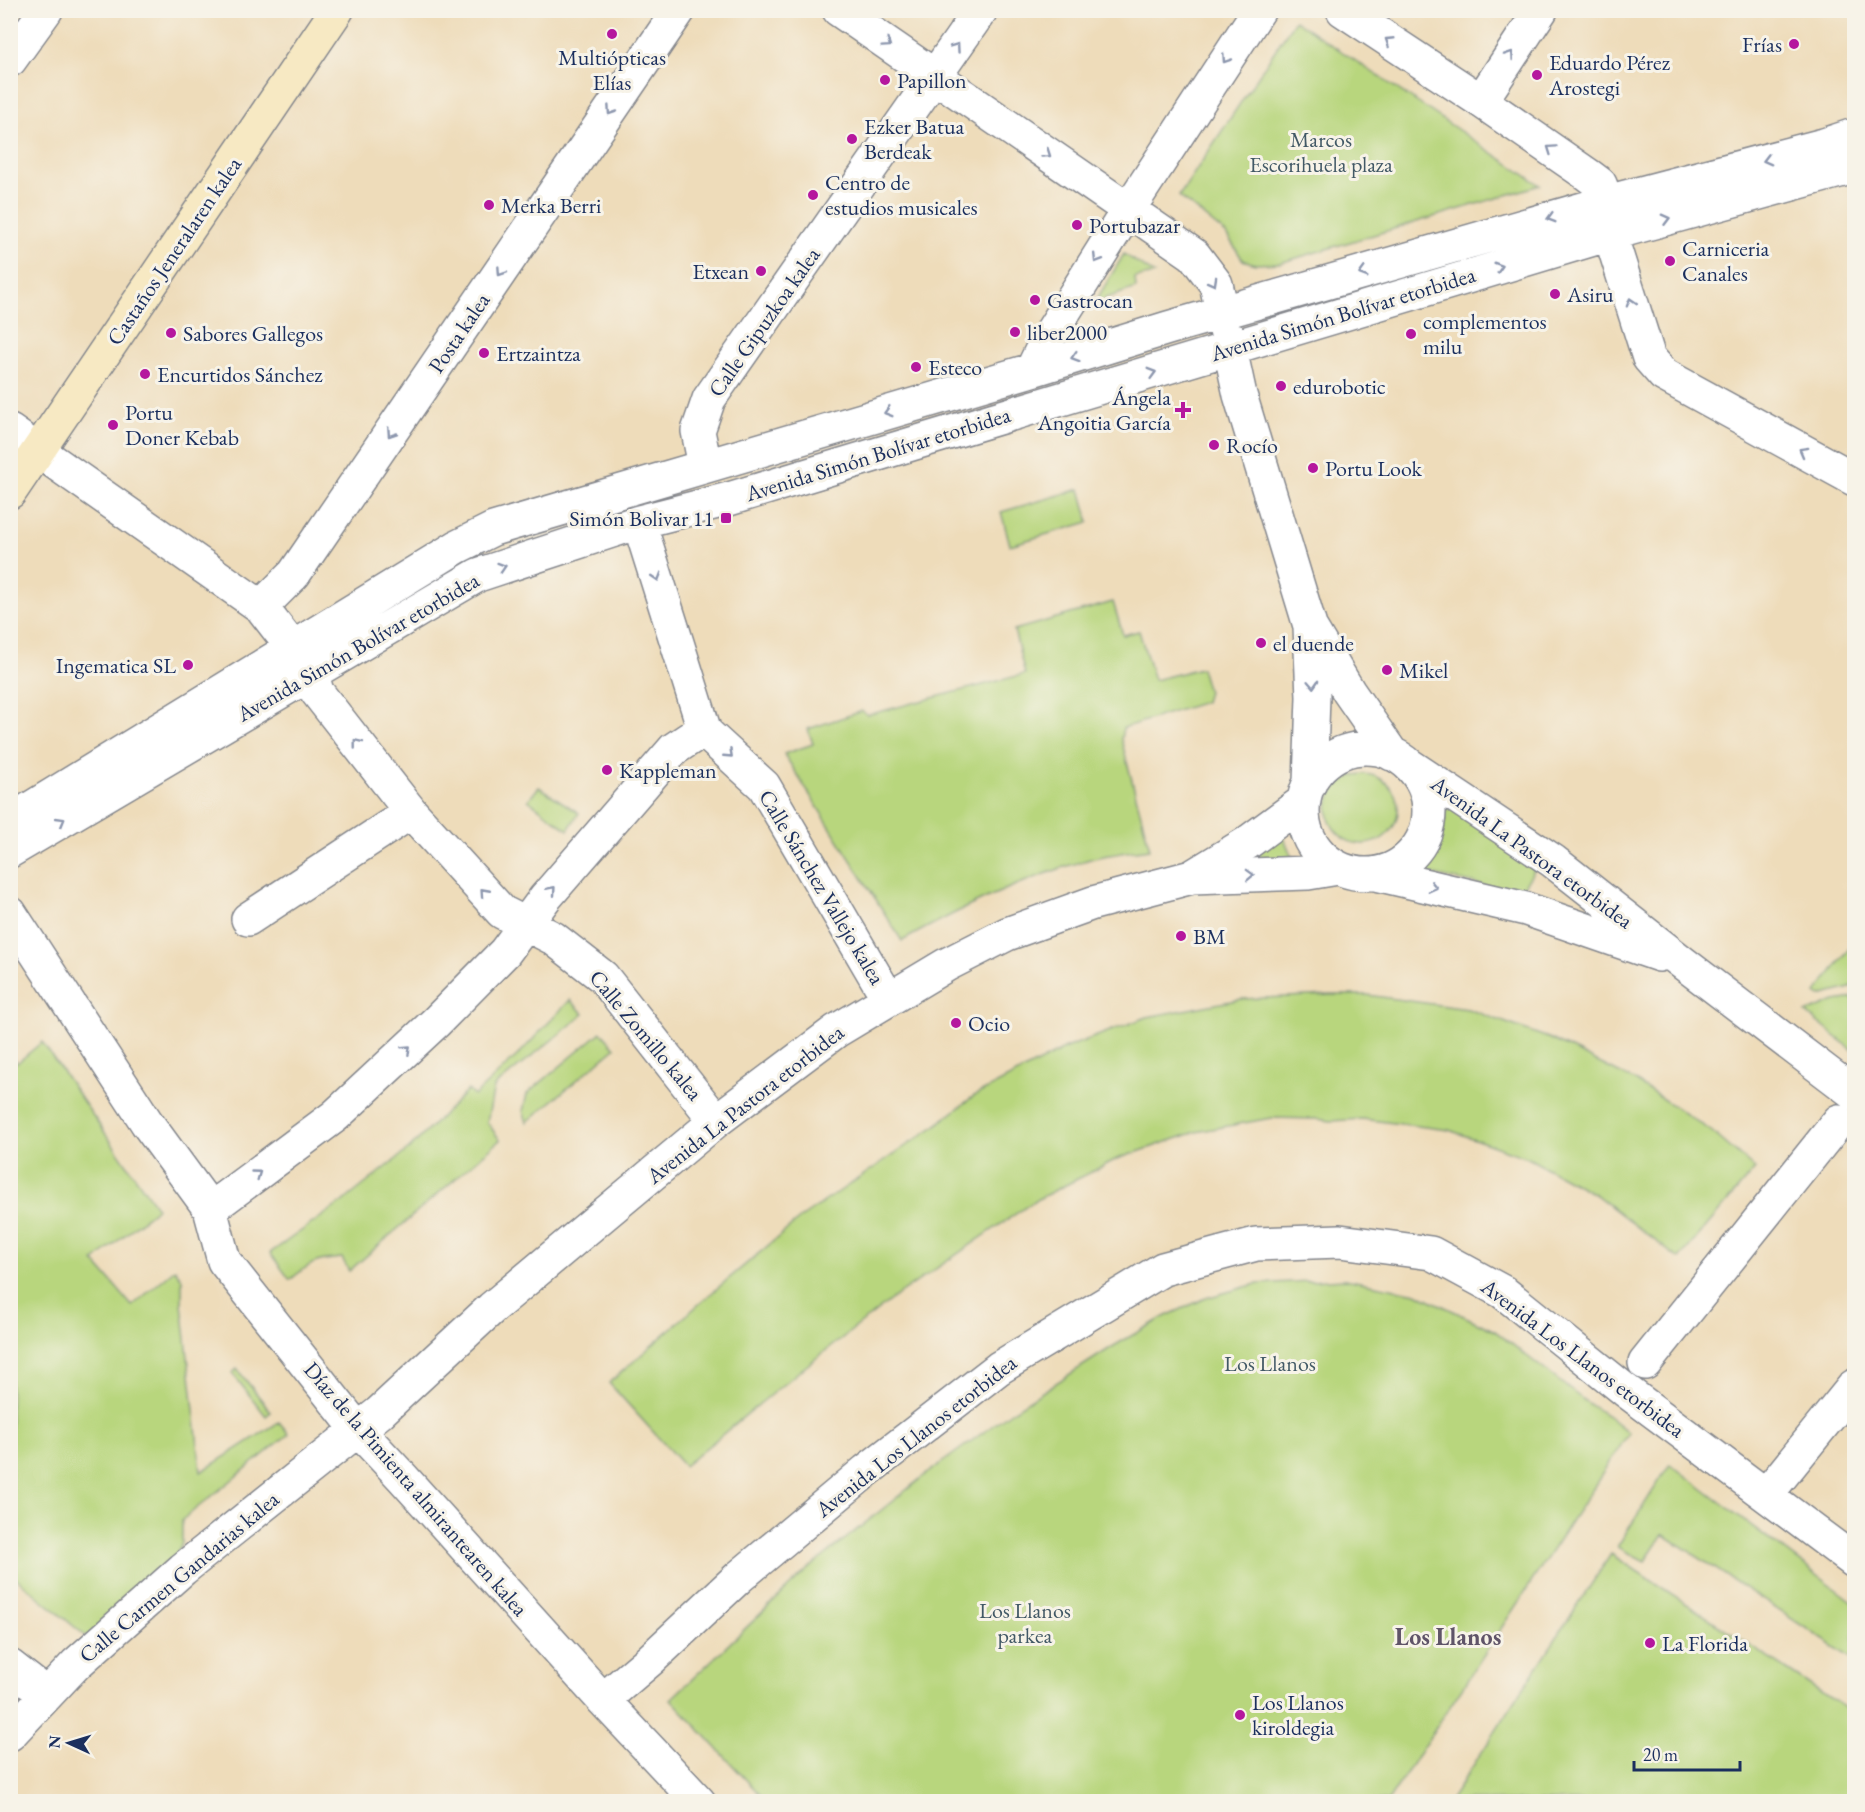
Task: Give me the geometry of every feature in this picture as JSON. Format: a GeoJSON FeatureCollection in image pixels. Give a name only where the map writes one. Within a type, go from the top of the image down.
{"type":"FeatureCollection","features":[{"type":"Feature","properties":{"kind":"street"},"geometry":{"type":"LineString","coordinates":[[10,60],[46,10]]}},
{"type":"Feature","properties":{"kind":"street","name":"Castaños Jeneralaren kalea"},"geometry":{"type":"LineString","coordinates":[[10,492],[336,10]]}},
{"type":"Feature","properties":{"kind":"street","name":"Posta kalea"},"geometry":{"type":"LineString","coordinates":[[261,607],[294,574],[679,10]]}},
{"type":"Feature","properties":{"kind":"street"},"geometry":{"type":"LineString","coordinates":[[838,10],[1194,255],[1216,284],[1240,395],[1310,626],[1349,692],[1400,759],[1421,781],[1428,800],[1429,820],[1423,839],[1411,856],[1395,867],[1376,874],[1356,874],[1338,868],[1321,856],[1309,839],[1303,820],[1313,696],[1310,626]]}},
{"type":"Feature","properties":{"kind":"street","name":"Calle Gipuzkoa kalea"},"geometry":{"type":"LineString","coordinates":[[705,466],[698,430],[709,399],[981,10]]}},
{"type":"Feature","properties":{"kind":"street"},"geometry":{"type":"LineString","coordinates":[[1032,370],[1047,339],[1128,210],[1259,10]]}},
{"type":"Feature","properties":{"kind":"street"},"geometry":{"type":"LineString","coordinates":[[1343,10],[1481,101],[1600,184],[1649,358],[1664,375],[1854,479]]}},
{"type":"Feature","properties":{"kind":"street"},"geometry":{"type":"LineString","coordinates":[[1481,101],[1541,10]]}},
{"type":"Feature","properties":{"kind":"street","name":"Avenida Simón Bolívar etorbidea"},"geometry":{"type":"LineString","coordinates":[[10,821],[291,647],[457,547],[493,529],[1222,313],[1608,218],[1842,169],[1854,135]]}},
{"type":"Feature","properties":{"kind":"street","name":"Avenida Simón Bolívar etorbidea"},"geometry":{"type":"LineString","coordinates":[[10,851],[478,575],[639,522],[804,477],[1229,348],[1608,218]]}},
{"type":"Feature","properties":{"kind":"street"},"geometry":{"type":"LineString","coordinates":[[10,430],[261,607],[291,647]]}},
{"type":"Feature","properties":{"kind":"street"},"geometry":{"type":"LineString","coordinates":[[210,1209],[335,1116],[436,1022],[506,952],[545,898],[674,749],[692,737],[705,732],[639,522]]}},
{"type":"Feature","properties":{"kind":"street","name":"Calle Zomillo kalea"},"geometry":{"type":"LineString","coordinates":[[312,674],[317,692],[411,812],[502,912],[553,938],[603,977],[716,1121]]}},
{"type":"Feature","properties":{"kind":"street","name":"Calle Sánchez Vallejo kalea"},"geometry":{"type":"LineString","coordinates":[[705,732],[764,786],[888,998]]}},
{"type":"Feature","properties":{"kind":"street"},"geometry":{"type":"LineString","coordinates":[[1307,792],[1320,768],[1335,756],[1352,750],[1372,748],[1400,759]]}},
{"type":"Feature","properties":{"kind":"street","name":"Avenida La Pastora etorbidea"},"geometry":{"type":"LineString","coordinates":[[1400,759],[1553,861],[1683,963],[1847,1107]]}},
{"type":"Feature","properties":{"kind":"street","name":"Avenida La Pastora etorbidea"},"geometry":{"type":"LineString","coordinates":[[1192,877],[1247,843],[1307,792]]}},
{"type":"Feature","properties":{"kind":"street"},"geometry":{"type":"LineString","coordinates":[[248,919],[411,812]]}},
{"type":"Feature","properties":{"kind":"street","name":"Avenida La Pastora etorbidea"},"geometry":{"type":"LineString","coordinates":[[358,1430],[380,1413],[492,1308],[716,1121],[836,1031],[888,998],[1007,934],[1093,903],[1192,877],[1308,873],[1338,868]]}},
{"type":"Feature","properties":{"kind":"street","name":"Avenida La Pastora etorbidea"},"geometry":{"type":"LineString","coordinates":[[1376,874],[1526,909],[1683,963]]}},
{"type":"Feature","properties":{"kind":"street","name":"Díaz de la Pimienta almirantearen kalea"},"geometry":{"type":"LineString","coordinates":[[10,912],[147,1123],[210,1209],[224,1261],[358,1430],[603,1700],[699,1802]]}},
{"type":"Feature","properties":{"kind":"street"},"geometry":{"type":"LineString","coordinates":[[1645,1363],[1847,1107]]}},
{"type":"Feature","properties":{"kind":"street","name":"Avenida Los Llanos etorbidea"},"geometry":{"type":"LineString","coordinates":[[603,1700],[766,1554],[866,1471],[999,1368],[1162,1269],[1256,1244],[1340,1241],[1431,1253],[1503,1292],[1625,1390],[1854,1560]]}},
{"type":"Feature","properties":{"kind":"street"},"geometry":{"type":"LineString","coordinates":[[1766,1495],[1854,1386]]}},
{"type":"Feature","properties":{"kind":"street","name":"Calle Carmen Gandarias kalea"},"geometry":{"type":"LineString","coordinates":[[10,1734],[76,1664],[165,1585],[358,1430]]}},
{"type":"Feature","properties":{"kind":"street"},"geometry":{"type":"LineString","coordinates":[[10,1666],[46,1694]]}},
{"type":"Feature","properties":{"kind":"green space","name":"Marcos Escorihuela plaza"},"geometry":{"type":"Polygon","coordinates":[[[1295,20],[1540,185],[1280,263],[1255,264],[1243,260],[1226,234],[1179,196],[1295,20]]]}},
{"type":"Feature","properties":{"kind":"green space"},"geometry":{"type":"Polygon","coordinates":[[[1124,254],[1154,274],[1135,278],[1136,288],[1095,302],[1124,254]]]}},
{"type":"Feature","properties":{"kind":"green space"},"geometry":{"type":"Polygon","coordinates":[[[1080,489],[1089,522],[1010,545],[1001,512],[1080,489]]]}},
{"type":"Feature","properties":{"kind":"green space"},"geometry":{"type":"Polygon","coordinates":[[[1113,602],[1123,635],[1139,631],[1154,680],[1201,668],[1208,692],[1205,702],[1123,728],[1121,739],[1150,849],[1095,858],[1039,876],[969,906],[902,941],[784,754],[813,744],[808,729],[862,711],[867,715],[1025,674],[1014,630],[1113,602]]]}},
{"type":"Feature","properties":{"kind":"green space"},"geometry":{"type":"Polygon","coordinates":[[[1363,774],[1382,780],[1392,790],[1398,809],[1392,828],[1382,838],[1363,844],[1344,838],[1334,828],[1328,809],[1334,790],[1344,780],[1363,774]]]}},
{"type":"Feature","properties":{"kind":"green space"},"geometry":{"type":"Polygon","coordinates":[[[539,787],[579,813],[568,830],[528,800],[539,787]]]}},
{"type":"Feature","properties":{"kind":"green space"},"geometry":{"type":"Polygon","coordinates":[[[1447,795],[1536,867],[1520,893],[1419,872],[1440,838],[1447,795]]]}},
{"type":"Feature","properties":{"kind":"green space"},"geometry":{"type":"Polygon","coordinates":[[[1281,830],[1296,868],[1241,862],[1281,830]]]}},
{"type":"Feature","properties":{"kind":"green space"},"geometry":{"type":"Polygon","coordinates":[[[1854,942],[1854,984],[1850,988],[1820,996],[1816,993],[1854,942]]]}},
{"type":"Feature","properties":{"kind":"green space"},"geometry":{"type":"Polygon","coordinates":[[[1367,995],[1468,1009],[1551,1039],[1635,1081],[1710,1130],[1755,1169],[1679,1259],[1596,1195],[1528,1158],[1449,1130],[1362,1119],[1331,1121],[1271,1118],[1196,1132],[1117,1159],[1036,1200],[892,1299],[684,1466],[609,1383],[802,1217],[935,1126],[974,1096],[1068,1047],[1147,1017],[1242,999],[1367,995]]]}},
{"type":"Feature","properties":{"kind":"green space"},"geometry":{"type":"Polygon","coordinates":[[[1854,998],[1854,1051],[1806,1013],[1835,1001],[1854,998]]]}},
{"type":"Feature","properties":{"kind":"green space"},"geometry":{"type":"Polygon","coordinates":[[[570,1000],[584,1014],[494,1087],[487,1122],[500,1140],[349,1271],[342,1258],[325,1260],[308,1266],[290,1280],[270,1253],[345,1200],[409,1149],[468,1090],[474,1096],[520,1053],[570,1000]]]}},
{"type":"Feature","properties":{"kind":"green space"},"geometry":{"type":"Polygon","coordinates":[[[601,1032],[615,1048],[527,1122],[523,1111],[527,1094],[601,1032]]]}},
{"type":"Feature","properties":{"kind":"green space"},"geometry":{"type":"Polygon","coordinates":[[[42,1042],[157,1208],[94,1261],[132,1306],[175,1269],[182,1279],[182,1304],[201,1472],[279,1422],[289,1434],[182,1520],[182,1543],[170,1565],[88,1638],[11,1574],[10,1055],[17,1063],[42,1042]]]}},
{"type":"Feature","properties":{"kind":"green space","name":"Los Llanos parkea"},"geometry":{"type":"Polygon","coordinates":[[[1345,1279],[1416,1293],[1495,1331],[1629,1433],[1388,1801],[766,1801],[671,1699],[808,1569],[925,1475],[1011,1412],[1112,1347],[1164,1317],[1206,1298],[1256,1284],[1345,1279]]]}},
{"type":"Feature","properties":{"kind":"green space"},"geometry":{"type":"Polygon","coordinates":[[[237,1369],[271,1412],[266,1416],[232,1373],[237,1369]]]}},
{"type":"Feature","properties":{"kind":"green space"},"geometry":{"type":"Polygon","coordinates":[[[1670,1464],[1854,1603],[1854,1660],[1663,1534],[1645,1561],[1617,1547],[1670,1464]]]}},
{"type":"Feature","properties":{"kind":"green space","name":"La Florida"},"geometry":{"type":"Polygon","coordinates":[[[1611,1554],[1854,1714],[1854,1801],[1450,1801],[1611,1554]]]}},
{"type":"Feature","properties":{"kind":"place","name":"Multiópticas Elías"},"geometry":{"type":"Point","coordinates":[612,34]}},
{"type":"Feature","properties":{"kind":"place","name":"Frías"},"geometry":{"type":"Point","coordinates":[1794,44]}},
{"type":"Feature","properties":{"kind":"place","name":"Eduardo Pérez Arostegi"},"geometry":{"type":"Point","coordinates":[1537,75]}},
{"type":"Feature","properties":{"kind":"place","name":"Papillon"},"geometry":{"type":"Point","coordinates":[885,80]}},
{"type":"Feature","properties":{"kind":"place","name":"Ezker Batua Berdeak"},"geometry":{"type":"Point","coordinates":[852,139]}},
{"type":"Feature","properties":{"kind":"place","name":"Centro de estudios musicales"},"geometry":{"type":"Point","coordinates":[813,195]}},
{"type":"Feature","properties":{"kind":"place","name":"Merka Berri"},"geometry":{"type":"Point","coordinates":[489,205]}},
{"type":"Feature","properties":{"kind":"place","name":"Portubazar"},"geometry":{"type":"Point","coordinates":[1077,225]}},
{"type":"Feature","properties":{"kind":"place","name":"Carniceria Canales"},"geometry":{"type":"Point","coordinates":[1670,261]}},
{"type":"Feature","properties":{"kind":"place","name":"Etxean"},"geometry":{"type":"Point","coordinates":[761,271]}},
{"type":"Feature","properties":{"kind":"place","name":"Asiru"},"geometry":{"type":"Point","coordinates":[1555,294]}},
{"type":"Feature","properties":{"kind":"place","name":"Gastrocan"},"geometry":{"type":"Point","coordinates":[1035,300]}},
{"type":"Feature","properties":{"kind":"place","name":"liber2000"},"geometry":{"type":"Point","coordinates":[1015,332]}},
{"type":"Feature","properties":{"kind":"place","name":"Sabores Gallegos"},"geometry":{"type":"Point","coordinates":[171,333]}},
{"type":"Feature","properties":{"kind":"place","name":"complementos milu"},"geometry":{"type":"Point","coordinates":[1411,334]}},
{"type":"Feature","properties":{"kind":"place","name":"Ertzaintza"},"geometry":{"type":"Point","coordinates":[484,353]}},
{"type":"Feature","properties":{"kind":"place","name":"Esteco"},"geometry":{"type":"Point","coordinates":[916,367]}},
{"type":"Feature","properties":{"kind":"place","name":"Encurtidos Sánchez"},"geometry":{"type":"Point","coordinates":[145,374]}},
{"type":"Feature","properties":{"kind":"place","name":"edurobotic"},"geometry":{"type":"Point","coordinates":[1281,386]}},
{"type":"Feature","properties":{"kind":"place","name":"Ángela Angoitia García"},"geometry":{"type":"Point","coordinates":[1183,410]}},
{"type":"Feature","properties":{"kind":"place","name":"Portu Doner Kebab"},"geometry":{"type":"Point","coordinates":[113,425]}},
{"type":"Feature","properties":{"kind":"place","name":"Rocío"},"geometry":{"type":"Point","coordinates":[1214,445]}},
{"type":"Feature","properties":{"kind":"place","name":"Portu Look"},"geometry":{"type":"Point","coordinates":[1313,468]}},
{"type":"Feature","properties":{"kind":"place","name":"Simón Bolivar 11"},"geometry":{"type":"Point","coordinates":[726,518]}},
{"type":"Feature","properties":{"kind":"place","name":"el duende"},"geometry":{"type":"Point","coordinates":[1261,643]}},
{"type":"Feature","properties":{"kind":"place","name":"Ingematica SL"},"geometry":{"type":"Point","coordinates":[188,665]}},
{"type":"Feature","properties":{"kind":"place","name":"Mikel"},"geometry":{"type":"Point","coordinates":[1387,670]}},
{"type":"Feature","properties":{"kind":"place","name":"Kappleman"},"geometry":{"type":"Point","coordinates":[607,770]}},
{"type":"Feature","properties":{"kind":"place","name":"BM"},"geometry":{"type":"Point","coordinates":[1181,936]}},
{"type":"Feature","properties":{"kind":"place","name":"Ocio"},"geometry":{"type":"Point","coordinates":[956,1023]}},
{"type":"Feature","properties":{"kind":"place","name":"La Florida"},"geometry":{"type":"Point","coordinates":[1650,1643]}},
{"type":"Feature","properties":{"kind":"place","name":"Los Llanos kiroldegia"},"geometry":{"type":"Point","coordinates":[1240,1715]}},
{"type":"Feature","properties":{"kind":"district","name":"Los Llanos"},"geometry":{"type":"Point","coordinates":[1448,1636]}}]}
